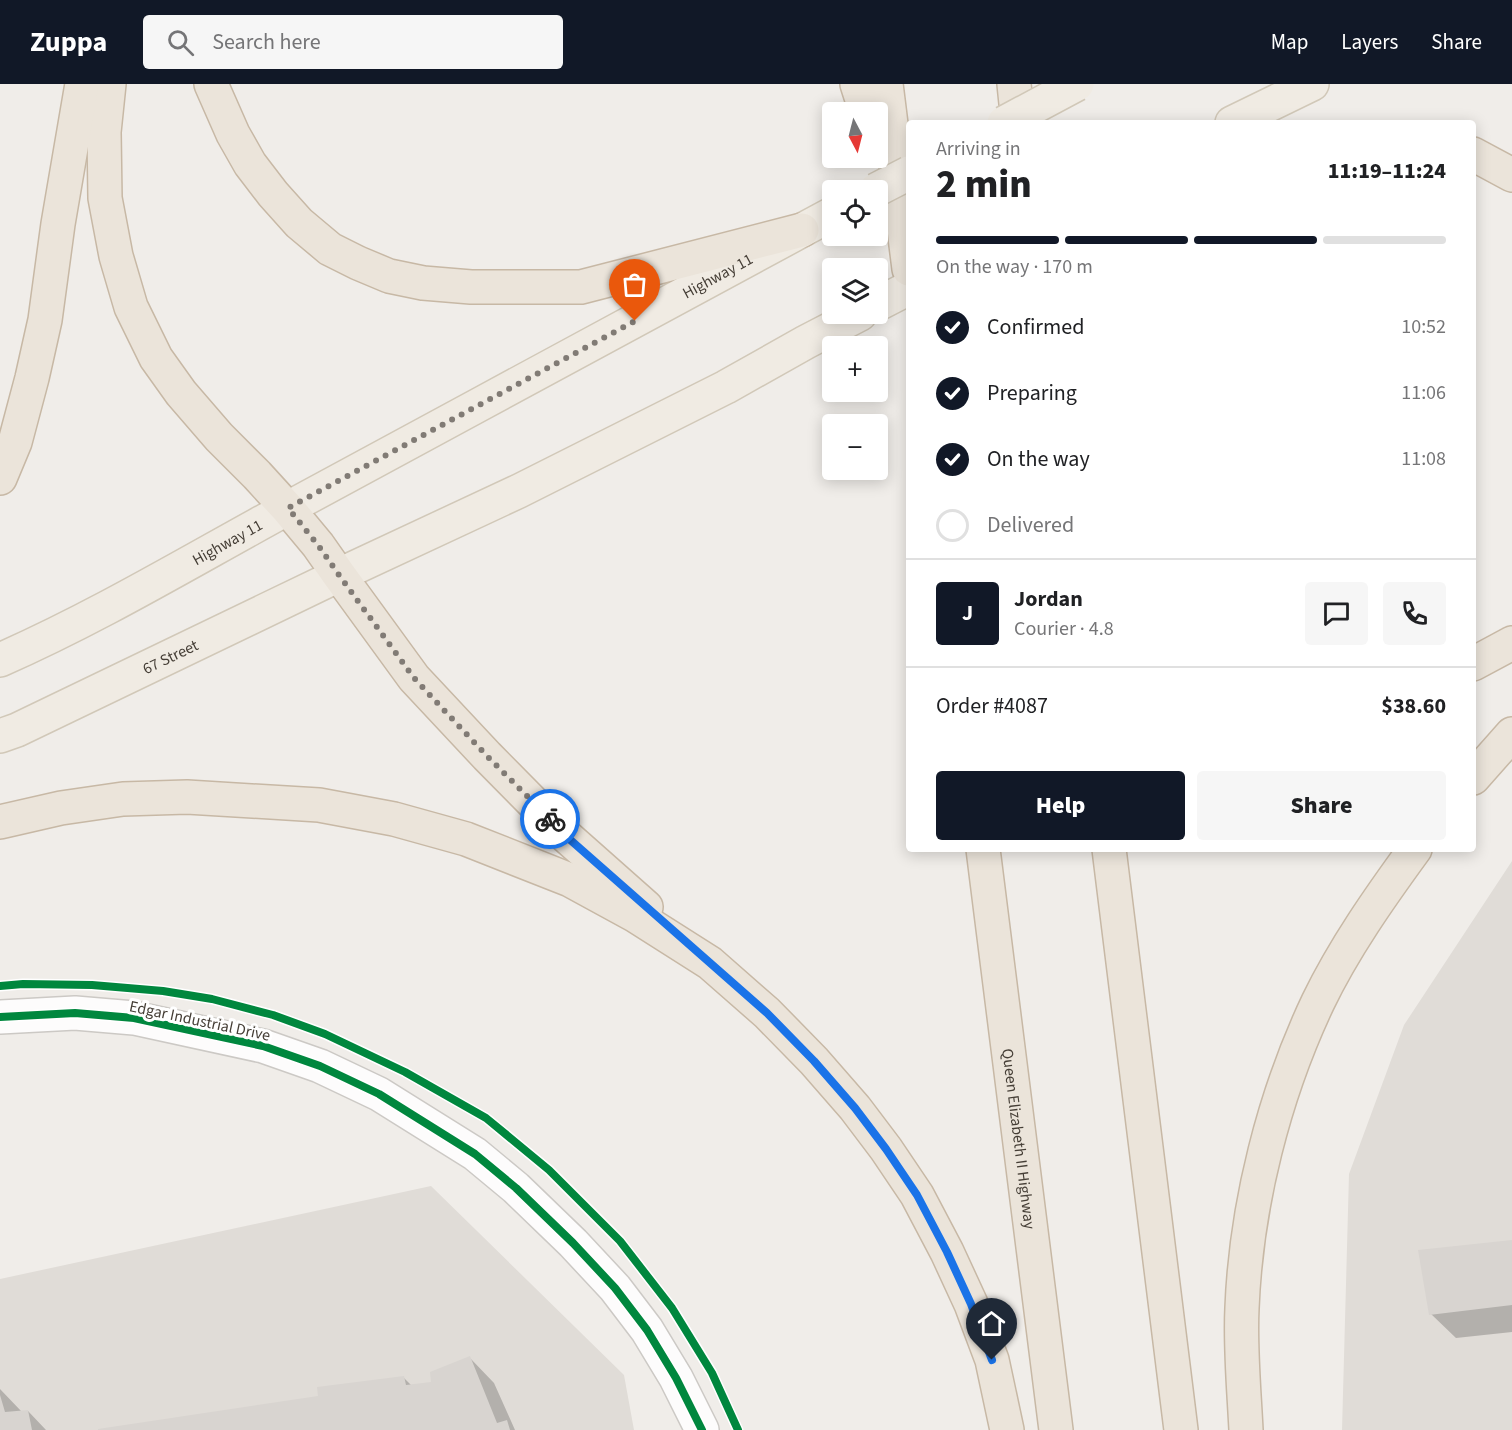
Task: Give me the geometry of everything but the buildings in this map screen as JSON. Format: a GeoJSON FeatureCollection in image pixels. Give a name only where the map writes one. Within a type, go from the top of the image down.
{"type":"FeatureCollection","features":[{"type":"Feature","properties":{"kind":"highway"},"geometry":{"type":"LineString","coordinates":[[0,478],[15,441],[45,320],[58,224],[82,84]]}},
{"type":"Feature","properties":{"kind":"highway"},"geometry":{"type":"LineString","coordinates":[[109,84],[104,132],[105,198],[116,256],[131,307],[156,358],[180,393],[288,508],[318,545],[414,678],[567,837],[767,1013],[814,1061],[868,1124],[917,1195],[971,1304],[992,1360],[1007,1430]]}},
{"type":"Feature","properties":{"kind":"highway"},"geometry":{"type":"LineString","coordinates":[[211,84],[232,134],[250,164],[299,223],[330,249],[389,276],[423,283],[471,287],[581,287],[802,230]]}},
{"type":"Feature","properties":{"kind":"highway"},"geometry":{"type":"LineString","coordinates":[[856,84],[862,102]]}},
{"type":"Feature","properties":{"kind":"highway"},"geometry":{"type":"LineString","coordinates":[[886,84],[906,246]]}},
{"type":"Feature","properties":{"kind":"highway"},"geometry":{"type":"LineString","coordinates":[[1014,84],[1018,120]]}},
{"type":"Feature","properties":{"kind":"highway"},"geometry":{"type":"LineString","coordinates":[[1476,156],[1512,175]]}},
{"type":"Feature","properties":{"kind":"highway"},"geometry":{"type":"LineString","coordinates":[[884,168],[904,230]]}},
{"type":"Feature","properties":{"kind":"highway"},"geometry":{"type":"LineString","coordinates":[[1476,662],[1512,643]]}},
{"type":"Feature","properties":{"kind":"highway"},"geometry":{"type":"LineString","coordinates":[[1476,775],[1512,735]]}},
{"type":"Feature","properties":{"kind":"highway"},"geometry":{"type":"LineString","coordinates":[[0,822],[61,808],[123,799],[187,797],[319,805],[394,819],[466,839],[570,880],[636,916],[710,963]]}},
{"type":"Feature","properties":{"kind":"highway","name":"Queen Elizabeth II Highway"},"geometry":{"type":"LineString","coordinates":[[983,852],[1056,1430]]}},
{"type":"Feature","properties":{"kind":"highway"},"geometry":{"type":"LineString","coordinates":[[1108,852],[1181,1430]]}},
{"type":"Feature","properties":{"kind":"highway"},"geometry":{"type":"LineString","coordinates":[[1246,1430],[1242,1308],[1248,1234],[1260,1171],[1284,1087],[1319,1000],[1377,901],[1413,852]]}},
{"type":"Feature","properties":{"kind":"main road"},"geometry":{"type":"LineString","coordinates":[[1010,120],[1077,84]]}},
{"type":"Feature","properties":{"kind":"main road"},"geometry":{"type":"LineString","coordinates":[[1238,120],[1312,84]]}},
{"type":"Feature","properties":{"kind":"main road"},"geometry":{"type":"LineString","coordinates":[[888,184],[906,175]]}},
{"type":"Feature","properties":{"kind":"main road","name":"Highway 11"},"geometry":{"type":"LineString","coordinates":[[0,660],[35,645],[159,581],[288,508],[822,219]]}},
{"type":"Feature","properties":{"kind":"main road"},"geometry":{"type":"LineString","coordinates":[[888,299],[906,290]]}},
{"type":"Feature","properties":{"kind":"main road"},"geometry":{"type":"LineString","coordinates":[[339,575],[530,486],[726,387],[841,324]]}},
{"type":"Feature","properties":{"kind":"main road","name":"67 Street"},"geometry":{"type":"LineString","coordinates":[[0,736],[339,575]]}},
{"type":"Feature","properties":{"kind":"street","name":"Edgar Industrial Drive"},"geometry":{"type":"LineString","coordinates":[[0,1017],[75,1013],[145,1020],[263,1046],[320,1066],[379,1094],[475,1154],[516,1188],[573,1243],[615,1288],[647,1330],[676,1378],[702,1430]]}},
{"type":"Feature","properties":{"kind":"shaded area"},"geometry":{"type":"Polygon","coordinates":[[[1512,861],[1512,1430],[1342,1430],[1349,1174],[1404,1025],[1512,861]]]}},
{"type":"Feature","properties":{"kind":"shaded area"},"geometry":{"type":"Polygon","coordinates":[[[431,1186],[624,1375],[634,1430],[0,1430],[0,1279],[431,1186]]]}},
{"type":"Feature","properties":{"kind":"cycle path"},"geometry":{"type":"LineString","coordinates":[[0,986],[92,985],[163,991],[212,999],[273,1015],[325,1034],[405,1072],[486,1118],[549,1170],[620,1241],[672,1308],[712,1373],[738,1430]]}},
{"type":"Feature","properties":{"kind":"cycle path"},"geometry":{"type":"LineString","coordinates":[[0,1017],[75,1013],[134,1018],[263,1046],[320,1066],[379,1094],[475,1154],[516,1188],[573,1243],[615,1288],[647,1330],[676,1378],[702,1430]]}},
{"type":"Feature","properties":{"kind":"way so far"},"geometry":{"type":"LineString","coordinates":[[550,819],[414,678],[318,545],[288,508],[635,321]]}},
{"type":"Feature","properties":{"kind":"route"},"geometry":{"type":"LineString","coordinates":[[550,819],[567,837],[767,1013],[814,1061],[855,1108],[917,1195],[971,1304],[992,1360]]}}]}
